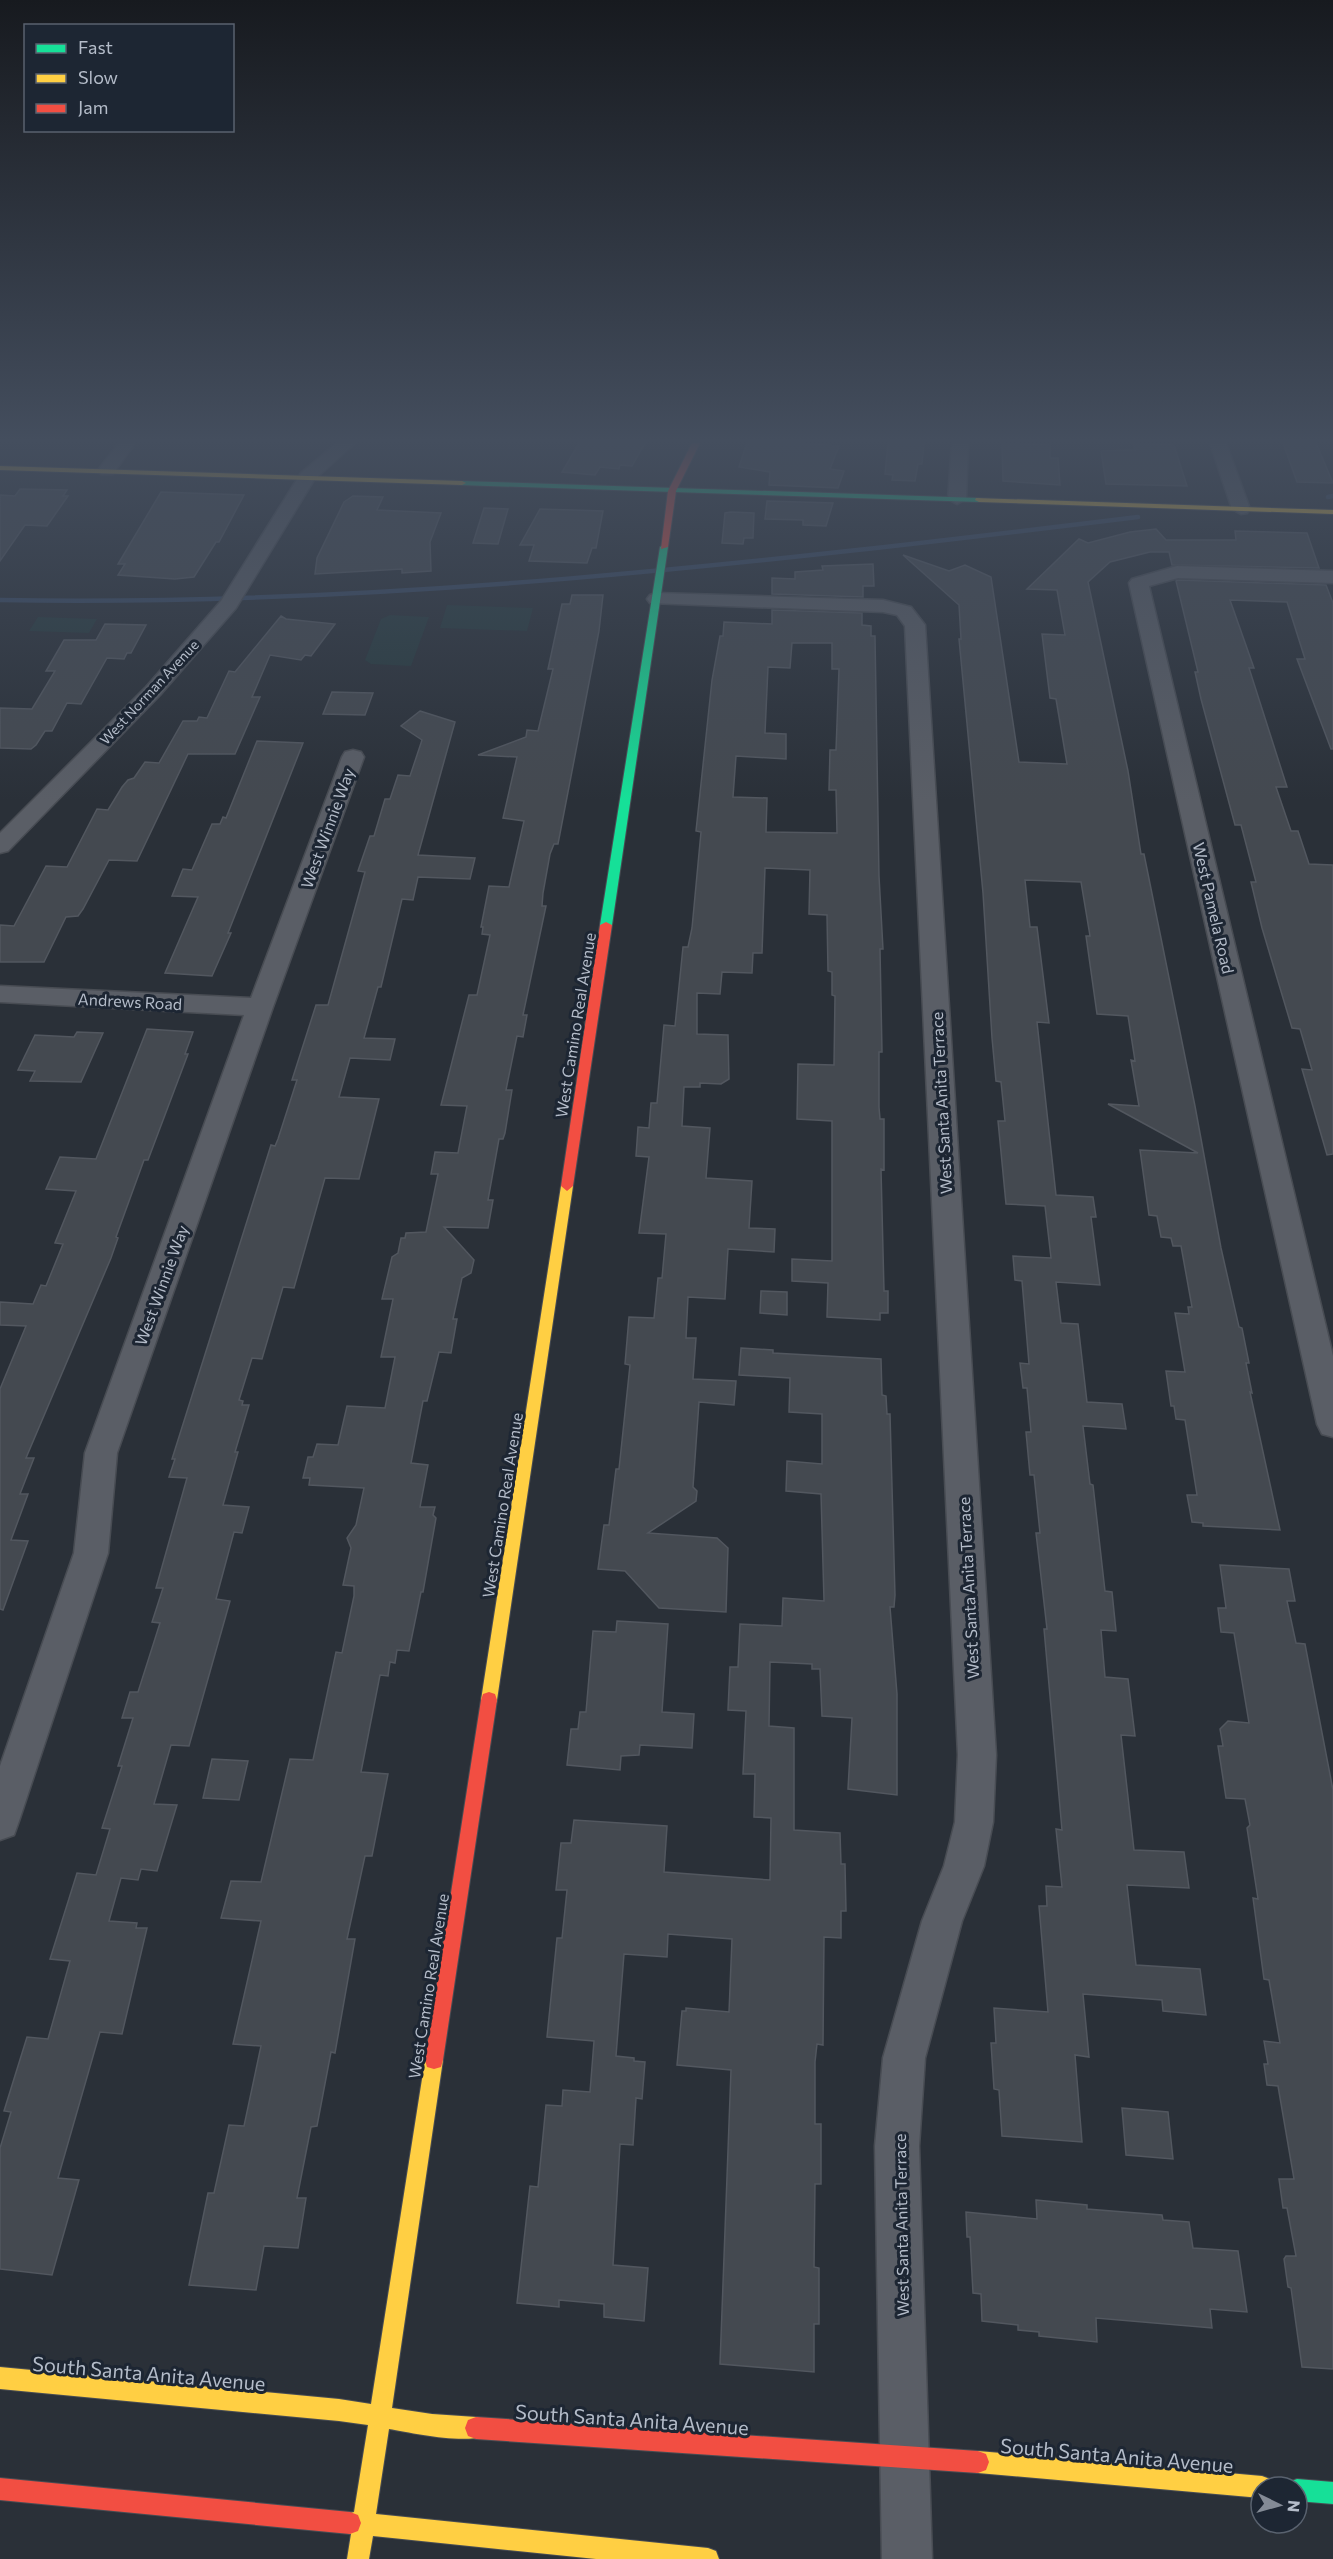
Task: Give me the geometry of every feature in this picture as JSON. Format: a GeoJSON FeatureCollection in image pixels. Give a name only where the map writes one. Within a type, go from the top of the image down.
{"type":"FeatureCollection","features":[{"type":"Feature","properties":{"kind":"street","name":"West Norman Avenue"},"geometry":{"type":"LineString","coordinates":[[0,846],[153,691],[234,598],[255,562]]}},
{"type":"Feature","properties":{"kind":"street","name":"West Camino Real Avenue"},"geometry":{"type":"LineString","coordinates":[[358,2559],[662,562]]}},
{"type":"Feature","properties":{"kind":"street","name":"West Pamela Road"},"geometry":{"type":"LineString","coordinates":[[1333,577],[1177,572],[1139,583],[1333,1424]]}},
{"type":"Feature","properties":{"kind":"street","name":"West Santa Anita Terrace"},"geometry":{"type":"LineString","coordinates":[[657,598],[883,606],[904,611],[915,625],[977,1755],[974,1822],[964,1866],[942,1921],[920,1993],[904,2058],[897,2146],[907,2559]]}},
{"type":"Feature","properties":{"kind":"street","name":"West Winnie Way"},"geometry":{"type":"LineString","coordinates":[[0,1821],[91,1553],[101,1453],[260,1007],[353,757]]}},
{"type":"Feature","properties":{"kind":"street","name":"Andrews Road"},"geometry":{"type":"LineString","coordinates":[[0,994],[260,1007]]}},
{"type":"Feature","properties":{"kind":"street","name":"South Santa Anita Avenue"},"geometry":{"type":"LineString","coordinates":[[0,2378],[339,2410],[432,2425],[906,2456],[1249,2486]]}},
{"type":"Feature","properties":{"kind":"street"},"geometry":{"type":"LineString","coordinates":[[0,2489],[305,2517],[363,2525],[708,2559]]}},
{"type":"Feature","properties":{"kind":"street"},"geometry":{"type":"LineString","coordinates":[[1309,2491],[1333,2493]]}},
{"type":"Feature","properties":{"kind":"green space"},"geometry":{"type":"Polygon","coordinates":[[[447,605],[533,608],[527,631],[440,628],[447,605]]]}},
{"type":"Feature","properties":{"kind":"green space"},"geometry":{"type":"Polygon","coordinates":[[[390,615],[429,617],[411,666],[371,664],[365,660],[381,619],[390,615]]]}},
{"type":"Feature","properties":{"kind":"green space"},"geometry":{"type":"Polygon","coordinates":[[[38,617],[97,619],[89,633],[29,631],[38,617]]]}},
{"type":"Feature","properties":{"kind":"building"},"geometry":{"type":"Polygon","coordinates":[[[203,562],[194,577],[175,579],[118,575],[125,564],[118,564],[203,562]]]}},
{"type":"Feature","properties":{"kind":"building"},"geometry":{"type":"Polygon","coordinates":[[[316,562],[431,562],[431,571],[402,573],[402,569],[315,574],[316,562]]]}},
{"type":"Feature","properties":{"kind":"building"},"geometry":{"type":"Polygon","coordinates":[[[911,562],[924,562],[949,571],[965,565],[991,577],[1019,762],[1067,764],[1056,699],[1050,698],[1042,634],[1065,635],[1057,590],[1027,589],[1055,562],[1110,562],[1088,582],[1128,771],[1141,854],[1144,854],[1195,1106],[1221,1248],[1239,1327],[1242,1328],[1249,1363],[1246,1363],[1252,1393],[1250,1392],[1280,1530],[1203,1526],[1203,1523],[1192,1522],[1187,1495],[1197,1495],[1185,1420],[1176,1419],[1174,1406],[1171,1406],[1166,1371],[1185,1372],[1175,1313],[1189,1314],[1188,1307],[1192,1307],[1181,1246],[1173,1246],[1171,1238],[1161,1237],[1157,1216],[1149,1215],[1140,1150],[1198,1153],[1108,1104],[1139,1106],[1131,1060],[1135,1061],[1128,1016],[1097,1014],[1086,936],[1090,936],[1081,882],[1025,880],[1030,927],[1037,927],[1049,1023],[1037,1022],[1056,1195],[1093,1197],[1096,1217],[1091,1217],[1100,1285],[1056,1282],[1061,1323],[1078,1324],[1087,1402],[1122,1404],[1126,1429],[1083,1426],[1090,1484],[1093,1485],[1105,1591],[1112,1592],[1116,1631],[1101,1630],[1105,1677],[1128,1679],[1135,1736],[1121,1735],[1134,1850],[1184,1852],[1189,1888],[1127,1885],[1136,1965],[1200,1969],[1206,2015],[1163,2011],[1162,2000],[1083,1994],[1089,2057],[1075,2055],[1082,2142],[1002,2136],[999,2090],[994,2089],[991,2043],[996,2043],[994,2008],[1048,2012],[1039,1906],[1047,1906],[1046,1886],[1062,1887],[1056,1829],[1062,1830],[1044,1629],[1047,1629],[1036,1533],[1040,1533],[1034,1475],[1030,1475],[1026,1432],[1031,1432],[1027,1388],[1023,1388],[1020,1363],[1029,1364],[1022,1281],[1015,1280],[1013,1256],[1051,1258],[1045,1206],[1006,1204],[998,1121],[1005,1121],[1001,1082],[996,1081],[992,1038],[983,893],[959,639],[961,639],[959,605],[911,562]]]}},
{"type":"Feature","properties":{"kind":"building"},"geometry":{"type":"Polygon","coordinates":[[[1171,562],[1317,562],[1319,568],[1172,565],[1171,562]]]}},
{"type":"Feature","properties":{"kind":"building"},"geometry":{"type":"Polygon","coordinates":[[[873,564],[874,586],[863,586],[863,597],[772,594],[772,578],[795,579],[795,572],[823,570],[822,566],[873,564]]]}},
{"type":"Feature","properties":{"kind":"building"},"geometry":{"type":"Polygon","coordinates":[[[1176,581],[1326,585],[1333,603],[1333,749],[1331,749],[1297,659],[1305,659],[1287,602],[1230,600],[1254,668],[1249,668],[1287,787],[1276,787],[1291,831],[1298,831],[1309,864],[1333,865],[1333,1154],[1327,1155],[1302,1069],[1312,1070],[1300,1029],[1292,1028],[1262,928],[1251,882],[1256,882],[1241,825],[1235,825],[1201,699],[1195,672],[1198,672],[1176,581]]]}},
{"type":"Feature","properties":{"kind":"building"},"geometry":{"type":"Polygon","coordinates":[[[572,595],[603,595],[599,631],[558,844],[554,844],[550,854],[542,906],[546,906],[523,1015],[527,1015],[523,1037],[517,1036],[506,1090],[512,1090],[505,1133],[503,1139],[499,1139],[488,1200],[493,1200],[488,1228],[444,1227],[474,1260],[471,1273],[462,1278],[453,1319],[457,1319],[451,1353],[439,1352],[427,1401],[423,1401],[411,1463],[428,1465],[420,1507],[435,1507],[433,1515],[436,1518],[423,1592],[421,1592],[409,1651],[397,1650],[395,1663],[390,1662],[388,1676],[380,1675],[361,1772],[388,1774],[372,1856],[365,1856],[347,1939],[355,1939],[335,2053],[331,2052],[317,2126],[311,2127],[297,2198],[306,2198],[298,2248],[264,2246],[256,2290],[189,2285],[208,2193],[214,2193],[229,2125],[244,2126],[261,2046],[233,2044],[261,1921],[221,1918],[231,1881],[261,1882],[290,1759],[313,1760],[336,1652],[342,1653],[354,1596],[354,1586],[343,1585],[351,1548],[347,1538],[356,1525],[364,1488],[309,1485],[310,1478],[303,1478],[308,1457],[313,1457],[317,1444],[338,1445],[347,1406],[385,1408],[395,1357],[381,1357],[393,1299],[382,1299],[392,1257],[398,1253],[401,1238],[405,1238],[406,1233],[426,1232],[438,1174],[431,1174],[435,1152],[458,1153],[467,1106],[441,1105],[469,995],[477,995],[490,935],[482,934],[483,927],[481,927],[489,886],[509,887],[524,821],[503,818],[517,757],[478,755],[526,737],[527,730],[538,731],[553,669],[548,669],[562,604],[570,604],[572,595]]]}},
{"type":"Feature","properties":{"kind":"building"},"geometry":{"type":"Polygon","coordinates":[[[772,610],[862,613],[862,625],[871,626],[871,636],[875,636],[879,876],[883,949],[880,949],[882,1052],[879,1052],[879,1107],[880,1119],[884,1119],[884,1170],[881,1169],[884,1291],[888,1291],[888,1313],[880,1313],[880,1320],[827,1317],[828,1283],[792,1281],[792,1259],[832,1261],[832,1121],[797,1119],[798,1064],[834,1065],[835,996],[832,995],[832,972],[828,971],[827,915],[809,914],[810,870],[765,868],[762,953],[753,953],[752,973],[722,972],[720,994],[697,993],[697,1034],[728,1035],[729,1079],[721,1084],[700,1083],[700,1087],[684,1087],[682,1126],[710,1128],[706,1178],[752,1181],[749,1228],[775,1229],[774,1252],[728,1249],[725,1299],[688,1297],[686,1338],[696,1338],[693,1379],[736,1381],[734,1405],[699,1402],[693,1487],[697,1491],[696,1501],[648,1533],[717,1538],[728,1548],[726,1612],[659,1608],[625,1571],[598,1569],[604,1525],[609,1525],[616,1469],[619,1469],[630,1365],[625,1364],[629,1317],[654,1318],[658,1278],[662,1278],[666,1234],[639,1233],[649,1157],[636,1156],[638,1127],[649,1128],[651,1103],[657,1103],[664,1025],[675,1026],[683,947],[688,947],[692,928],[701,832],[696,831],[712,680],[720,636],[723,636],[724,622],[772,624],[772,610]],[[792,643],[790,668],[768,667],[765,733],[786,734],[786,759],[736,756],[733,797],[767,798],[766,832],[837,833],[836,790],[829,790],[830,750],[836,750],[839,669],[832,669],[832,643],[792,643]]]}},
{"type":"Feature","properties":{"kind":"building"},"geometry":{"type":"Polygon","coordinates":[[[281,616],[286,619],[335,624],[311,656],[305,655],[301,660],[270,655],[252,697],[260,697],[235,754],[188,754],[137,861],[109,860],[78,916],[66,917],[44,962],[0,962],[0,925],[14,926],[46,866],[67,867],[97,809],[108,810],[122,787],[128,780],[134,778],[145,762],[159,763],[183,721],[197,721],[199,717],[207,718],[229,671],[235,672],[281,616]]]}},
{"type":"Feature","properties":{"kind":"building"},"geometry":{"type":"Polygon","coordinates":[[[105,624],[146,625],[131,653],[127,653],[124,659],[107,658],[81,704],[67,703],[52,731],[45,731],[36,745],[31,749],[0,748],[0,708],[32,709],[55,671],[46,671],[64,640],[96,640],[105,624]]]}},
{"type":"Feature","properties":{"kind":"building"},"geometry":{"type":"Polygon","coordinates":[[[332,692],[373,693],[365,715],[323,714],[332,692]]]}},
{"type":"Feature","properties":{"kind":"building"},"geometry":{"type":"Polygon","coordinates":[[[420,711],[455,722],[418,855],[475,858],[470,879],[418,877],[413,900],[402,899],[381,987],[378,987],[364,1038],[395,1039],[390,1060],[350,1058],[339,1097],[379,1099],[359,1179],[325,1178],[294,1288],[283,1287],[262,1359],[252,1358],[239,1400],[243,1401],[242,1405],[249,1405],[223,1505],[249,1507],[242,1533],[234,1532],[216,1599],[230,1601],[189,1746],[171,1745],[154,1804],[177,1805],[157,1871],[141,1869],[138,1880],[121,1878],[109,1921],[137,1923],[136,1928],[147,1928],[122,2034],[100,2032],[58,2178],[79,2180],[52,2275],[0,2269],[0,2148],[11,2112],[4,2111],[27,2037],[48,2039],[70,1961],[50,1959],[77,1873],[96,1875],[110,1829],[102,1828],[122,1766],[118,1766],[133,1718],[122,1718],[130,1692],[138,1692],[160,1623],[152,1622],[163,1588],[156,1588],[187,1478],[169,1477],[175,1459],[172,1459],[271,1145],[275,1146],[278,1139],[297,1080],[292,1080],[316,1005],[328,1005],[365,872],[358,871],[370,836],[374,836],[385,799],[390,799],[398,775],[410,776],[422,740],[401,726],[420,711]]]}},
{"type":"Feature","properties":{"kind":"building"},"geometry":{"type":"Polygon","coordinates":[[[257,741],[303,743],[228,933],[231,933],[212,976],[165,973],[198,897],[172,896],[183,869],[192,870],[212,824],[220,824],[223,817],[226,818],[257,741]]]}},
{"type":"Feature","properties":{"kind":"building"},"geometry":{"type":"Polygon","coordinates":[[[147,1029],[193,1032],[185,1054],[188,1054],[148,1160],[144,1160],[116,1237],[118,1238],[111,1258],[26,1458],[34,1458],[20,1494],[28,1494],[11,1540],[28,1541],[3,1610],[0,1609],[0,1389],[26,1326],[0,1325],[0,1302],[33,1304],[41,1285],[46,1286],[63,1244],[55,1243],[76,1191],[46,1189],[60,1157],[96,1159],[147,1029]]]}},
{"type":"Feature","properties":{"kind":"building"},"geometry":{"type":"Polygon","coordinates":[[[77,1032],[103,1033],[81,1082],[30,1081],[35,1071],[18,1070],[35,1035],[74,1037],[77,1032]]]}},
{"type":"Feature","properties":{"kind":"building"},"geometry":{"type":"Polygon","coordinates":[[[761,1291],[787,1292],[787,1315],[760,1313],[761,1291]]]}},
{"type":"Feature","properties":{"kind":"building"},"geometry":{"type":"Polygon","coordinates":[[[741,1348],[773,1350],[773,1353],[881,1359],[882,1395],[886,1396],[887,1414],[890,1414],[895,1595],[894,1607],[890,1607],[897,1694],[897,1795],[848,1789],[852,1718],[822,1716],[820,1669],[812,1669],[812,1664],[770,1662],[769,1726],[794,1728],[794,1830],[840,1833],[841,1864],[845,1864],[846,1911],[841,1911],[841,1938],[824,1937],[823,2045],[817,2044],[815,2062],[815,2124],[821,2124],[821,2184],[815,2184],[814,2267],[819,2268],[819,2324],[814,2324],[814,2372],[720,2364],[731,2070],[677,2065],[682,2011],[686,2011],[686,2008],[729,2012],[732,1939],[668,1934],[667,1957],[624,1954],[616,2056],[645,2062],[642,2099],[636,2098],[633,2145],[620,2144],[613,2265],[648,2268],[644,2321],[604,2317],[604,2304],[559,2300],[559,2307],[517,2303],[530,2186],[538,2187],[546,2105],[562,2106],[563,2090],[590,2092],[594,2041],[547,2037],[557,1938],[562,1938],[567,1890],[556,1890],[561,1843],[571,1843],[574,1820],[667,1826],[664,1872],[770,1880],[771,1818],[754,1817],[755,1774],[743,1774],[746,1711],[728,1710],[730,1667],[738,1667],[740,1624],[782,1626],[783,1598],[824,1601],[821,1494],[786,1491],[787,1461],[822,1464],[822,1414],[789,1412],[790,1378],[739,1375],[741,1348]]]}},
{"type":"Feature","properties":{"kind":"building"},"geometry":{"type":"Polygon","coordinates":[[[1220,1565],[1289,1569],[1295,1601],[1287,1601],[1296,1643],[1305,1644],[1333,1790],[1333,2369],[1302,2367],[1291,2288],[1288,2287],[1284,2259],[1286,2256],[1296,2256],[1287,2208],[1283,2208],[1279,2179],[1294,2179],[1278,2086],[1267,2085],[1264,2064],[1268,2064],[1264,2041],[1280,2043],[1269,1980],[1264,1979],[1253,1898],[1258,1899],[1245,1799],[1226,1798],[1218,1746],[1223,1746],[1220,1729],[1228,1721],[1249,1723],[1234,1633],[1221,1632],[1218,1608],[1226,1608],[1220,1565]]]}},
{"type":"Feature","properties":{"kind":"building"},"geometry":{"type":"Polygon","coordinates":[[[617,1621],[668,1624],[662,1712],[694,1714],[692,1748],[640,1745],[639,1755],[621,1756],[620,1770],[567,1765],[571,1729],[578,1729],[580,1712],[586,1712],[593,1631],[616,1632],[617,1621]]]}},
{"type":"Feature","properties":{"kind":"building"},"geometry":{"type":"Polygon","coordinates":[[[212,1759],[248,1761],[239,1800],[203,1798],[212,1759]]]}},
{"type":"Feature","properties":{"kind":"building"},"geometry":{"type":"Polygon","coordinates":[[[1122,2108],[1168,2112],[1173,2159],[1126,2155],[1122,2108]]]}},
{"type":"Feature","properties":{"kind":"building"},"geometry":{"type":"Polygon","coordinates":[[[1036,2200],[1087,2205],[1087,2209],[1162,2215],[1163,2220],[1189,2222],[1193,2248],[1238,2251],[1247,2312],[1210,2309],[1212,2328],[1096,2318],[1097,2342],[1039,2336],[1039,2332],[1018,2330],[1018,2325],[982,2321],[981,2294],[973,2293],[970,2237],[967,2237],[966,2212],[1037,2219],[1036,2200]]]}},
{"type":"Feature","properties":{"kind":"waterway"},"geometry":{"type":"LineString","coordinates":[[0,600],[143,600],[428,589],[737,562]]}},
{"type":"Feature","properties":{"kind":"traffic: fast"},"geometry":{"type":"LineString","coordinates":[[606,925],[662,562]]}},
{"type":"Feature","properties":{"kind":"traffic: fast"},"geometry":{"type":"LineString","coordinates":[[1309,2491],[1333,2493]]}},
{"type":"Feature","properties":{"kind":"traffic: slow"},"geometry":{"type":"LineString","coordinates":[[489,1700],[567,1186]]}},
{"type":"Feature","properties":{"kind":"traffic: slow"},"geometry":{"type":"LineString","coordinates":[[358,2559],[434,2060]]}},
{"type":"Feature","properties":{"kind":"traffic: slow"},"geometry":{"type":"LineString","coordinates":[[0,2378],[339,2410],[432,2425],[476,2428]]}},
{"type":"Feature","properties":{"kind":"traffic: slow"},"geometry":{"type":"LineString","coordinates":[[978,2462],[1249,2486]]}},
{"type":"Feature","properties":{"kind":"traffic: slow"},"geometry":{"type":"LineString","coordinates":[[350,2523],[708,2559]]}},
{"type":"Feature","properties":{"kind":"traffic: jam"},"geometry":{"type":"LineString","coordinates":[[567,1186],[606,925]]}},
{"type":"Feature","properties":{"kind":"traffic: jam"},"geometry":{"type":"LineString","coordinates":[[434,2060],[489,1700]]}},
{"type":"Feature","properties":{"kind":"traffic: jam"},"geometry":{"type":"LineString","coordinates":[[476,2428],[978,2462]]}},
{"type":"Feature","properties":{"kind":"traffic: jam"},"geometry":{"type":"LineString","coordinates":[[0,2489],[350,2523]]}}]}
